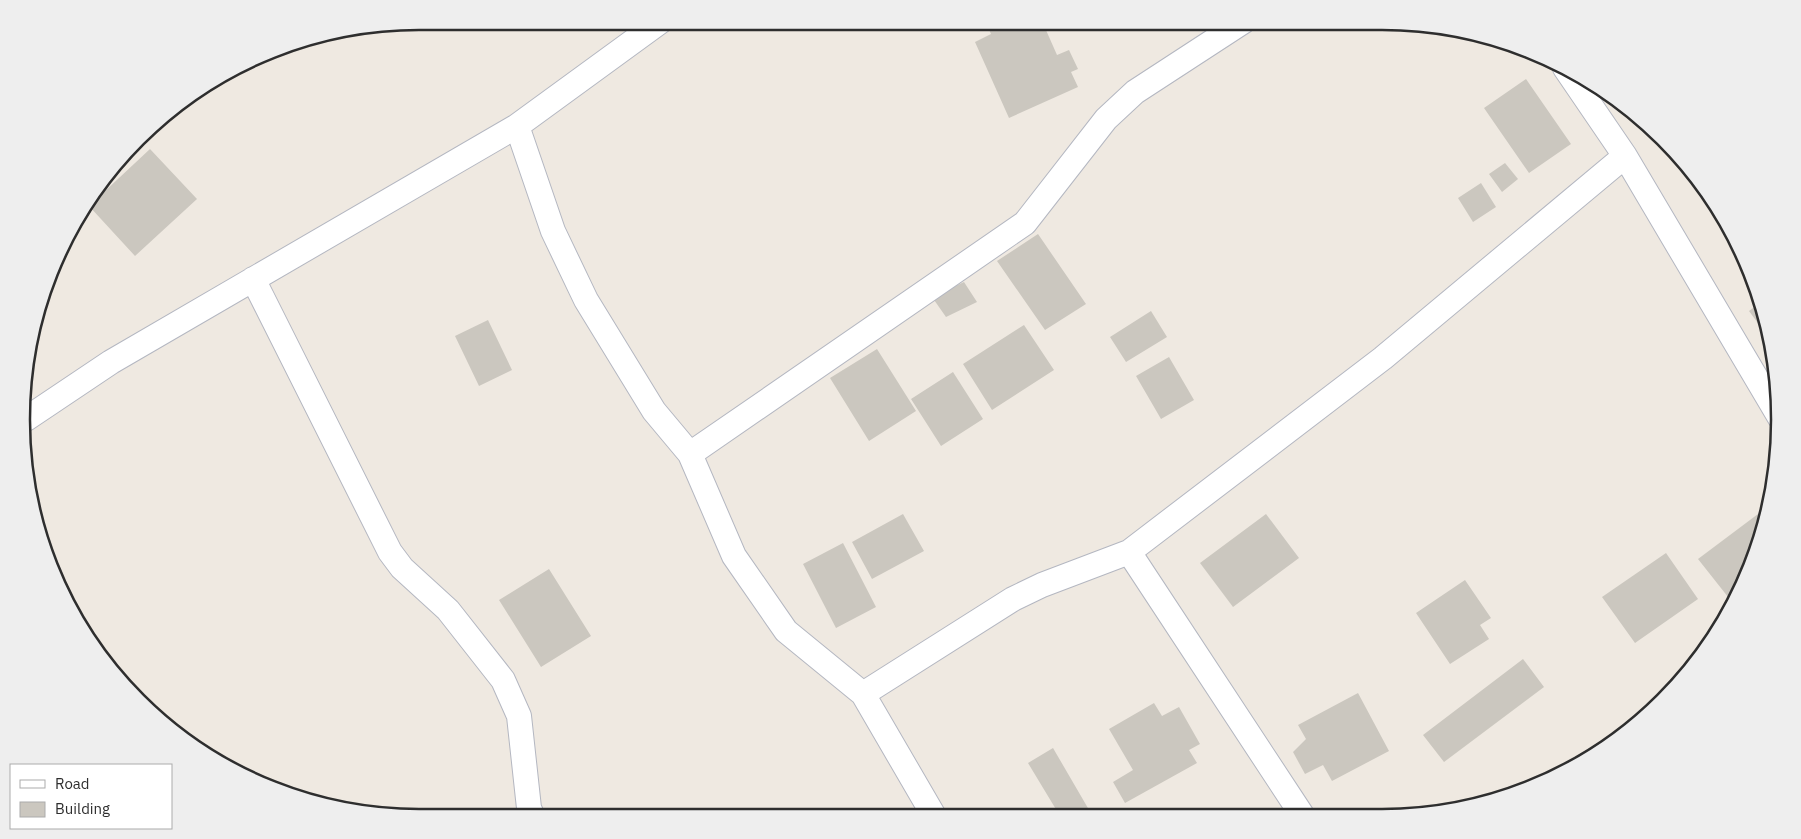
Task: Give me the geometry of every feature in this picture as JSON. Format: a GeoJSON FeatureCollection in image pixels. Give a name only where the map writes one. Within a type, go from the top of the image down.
{"type":"FeatureCollection","features":[{"type":"Feature","properties":{"kind":"street"},"geometry":{"type":"LineString","coordinates":[[30,416],[111,362],[517,126],[649,30]]}},
{"type":"Feature","properties":{"kind":"street"},"geometry":{"type":"LineString","coordinates":[[690,454],[1025,222],[1106,119],[1135,92],[1230,30]]}},
{"type":"Feature","properties":{"kind":"street"},"geometry":{"type":"LineString","coordinates":[[1574,81],[1626,156],[1770,401]]}},
{"type":"Feature","properties":{"kind":"street"},"geometry":{"type":"LineString","coordinates":[[517,126],[553,231],[586,300],[654,412],[690,454],[734,556],[786,631],[863,694],[930,809]]}},
{"type":"Feature","properties":{"kind":"street"},"geometry":{"type":"LineString","coordinates":[[863,694],[1013,599],[1042,585],[1129,552],[1383,358],[1626,156]]}},
{"type":"Feature","properties":{"kind":"street"},"geometry":{"type":"LineString","coordinates":[[253,279],[390,552],[402,568],[448,610],[503,680],[519,716],[529,809]]}},
{"type":"Feature","properties":{"kind":"street"},"geometry":{"type":"LineString","coordinates":[[1129,552],[1298,809]]}},
{"type":"Feature","properties":{"kind":"building"},"geometry":{"type":"Polygon","coordinates":[[[989,30],[1046,30],[1057,55],[1069,50],[1078,69],[1071,72],[1078,87],[1009,118],[975,42],[991,34],[989,30]]]}},
{"type":"Feature","properties":{"kind":"building"},"geometry":{"type":"Polygon","coordinates":[[[1526,79],[1571,144],[1529,173],[1484,108],[1526,79]]]}},
{"type":"Feature","properties":{"kind":"building"},"geometry":{"type":"Polygon","coordinates":[[[150,149],[197,199],[135,256],[92,209],[102,194],[150,149]]]}},
{"type":"Feature","properties":{"kind":"building"},"geometry":{"type":"Polygon","coordinates":[[[1505,163],[1518,179],[1502,192],[1489,174],[1505,163]]]}},
{"type":"Feature","properties":{"kind":"building"},"geometry":{"type":"Polygon","coordinates":[[[1481,183],[1496,207],[1473,222],[1458,198],[1481,183]]]}},
{"type":"Feature","properties":{"kind":"building"},"geometry":{"type":"Polygon","coordinates":[[[1038,234],[1086,304],[1045,330],[997,261],[1038,234]]]}},
{"type":"Feature","properties":{"kind":"building"},"geometry":{"type":"Polygon","coordinates":[[[964,282],[977,302],[946,317],[932,297],[964,282]]]}},
{"type":"Feature","properties":{"kind":"building"},"geometry":{"type":"Polygon","coordinates":[[[1754,307],[1760,325],[1749,311],[1754,307]]]}},
{"type":"Feature","properties":{"kind":"building"},"geometry":{"type":"Polygon","coordinates":[[[1151,311],[1167,337],[1126,362],[1110,337],[1151,311]]]}},
{"type":"Feature","properties":{"kind":"building"},"geometry":{"type":"Polygon","coordinates":[[[488,320],[512,370],[479,386],[455,336],[488,320]]]}},
{"type":"Feature","properties":{"kind":"building"},"geometry":{"type":"Polygon","coordinates":[[[1024,325],[1054,370],[992,410],[963,364],[1024,325]]]}},
{"type":"Feature","properties":{"kind":"building"},"geometry":{"type":"Polygon","coordinates":[[[877,349],[916,411],[869,441],[830,378],[877,349]]]}},
{"type":"Feature","properties":{"kind":"building"},"geometry":{"type":"Polygon","coordinates":[[[1169,357],[1194,400],[1161,419],[1136,376],[1169,357]]]}},
{"type":"Feature","properties":{"kind":"building"},"geometry":{"type":"Polygon","coordinates":[[[953,372],[983,419],[941,446],[911,399],[953,372]]]}},
{"type":"Feature","properties":{"kind":"building"},"geometry":{"type":"Polygon","coordinates":[[[1760,513],[1750,545],[1728,597],[1698,559],[1760,513]]]}},
{"type":"Feature","properties":{"kind":"building"},"geometry":{"type":"Polygon","coordinates":[[[903,514],[924,551],[872,579],[852,542],[903,514]]]}},
{"type":"Feature","properties":{"kind":"building"},"geometry":{"type":"Polygon","coordinates":[[[1266,514],[1299,558],[1233,607],[1200,563],[1266,514]]]}},
{"type":"Feature","properties":{"kind":"building"},"geometry":{"type":"Polygon","coordinates":[[[843,543],[876,607],[836,628],[803,564],[843,543]]]}},
{"type":"Feature","properties":{"kind":"building"},"geometry":{"type":"Polygon","coordinates":[[[1666,553],[1698,599],[1635,643],[1602,597],[1666,553]]]}},
{"type":"Feature","properties":{"kind":"building"},"geometry":{"type":"Polygon","coordinates":[[[549,569],[591,636],[541,667],[499,600],[549,569]]]}},
{"type":"Feature","properties":{"kind":"building"},"geometry":{"type":"Polygon","coordinates":[[[1465,580],[1491,618],[1480,625],[1489,639],[1450,664],[1416,613],[1465,580]]]}},
{"type":"Feature","properties":{"kind":"building"},"geometry":{"type":"Polygon","coordinates":[[[1523,659],[1544,687],[1444,762],[1423,735],[1523,659]]]}},
{"type":"Feature","properties":{"kind":"building"},"geometry":{"type":"Polygon","coordinates":[[[1358,693],[1389,751],[1332,781],[1323,765],[1305,774],[1293,752],[1306,739],[1298,725],[1358,693]]]}},
{"type":"Feature","properties":{"kind":"building"},"geometry":{"type":"Polygon","coordinates":[[[1154,703],[1162,716],[1179,707],[1200,744],[1189,750],[1197,763],[1125,803],[1113,782],[1133,770],[1109,729],[1154,703]]]}},
{"type":"Feature","properties":{"kind":"building"},"geometry":{"type":"Polygon","coordinates":[[[1053,748],[1089,809],[1056,809],[1028,763],[1053,748]]]}}]}
